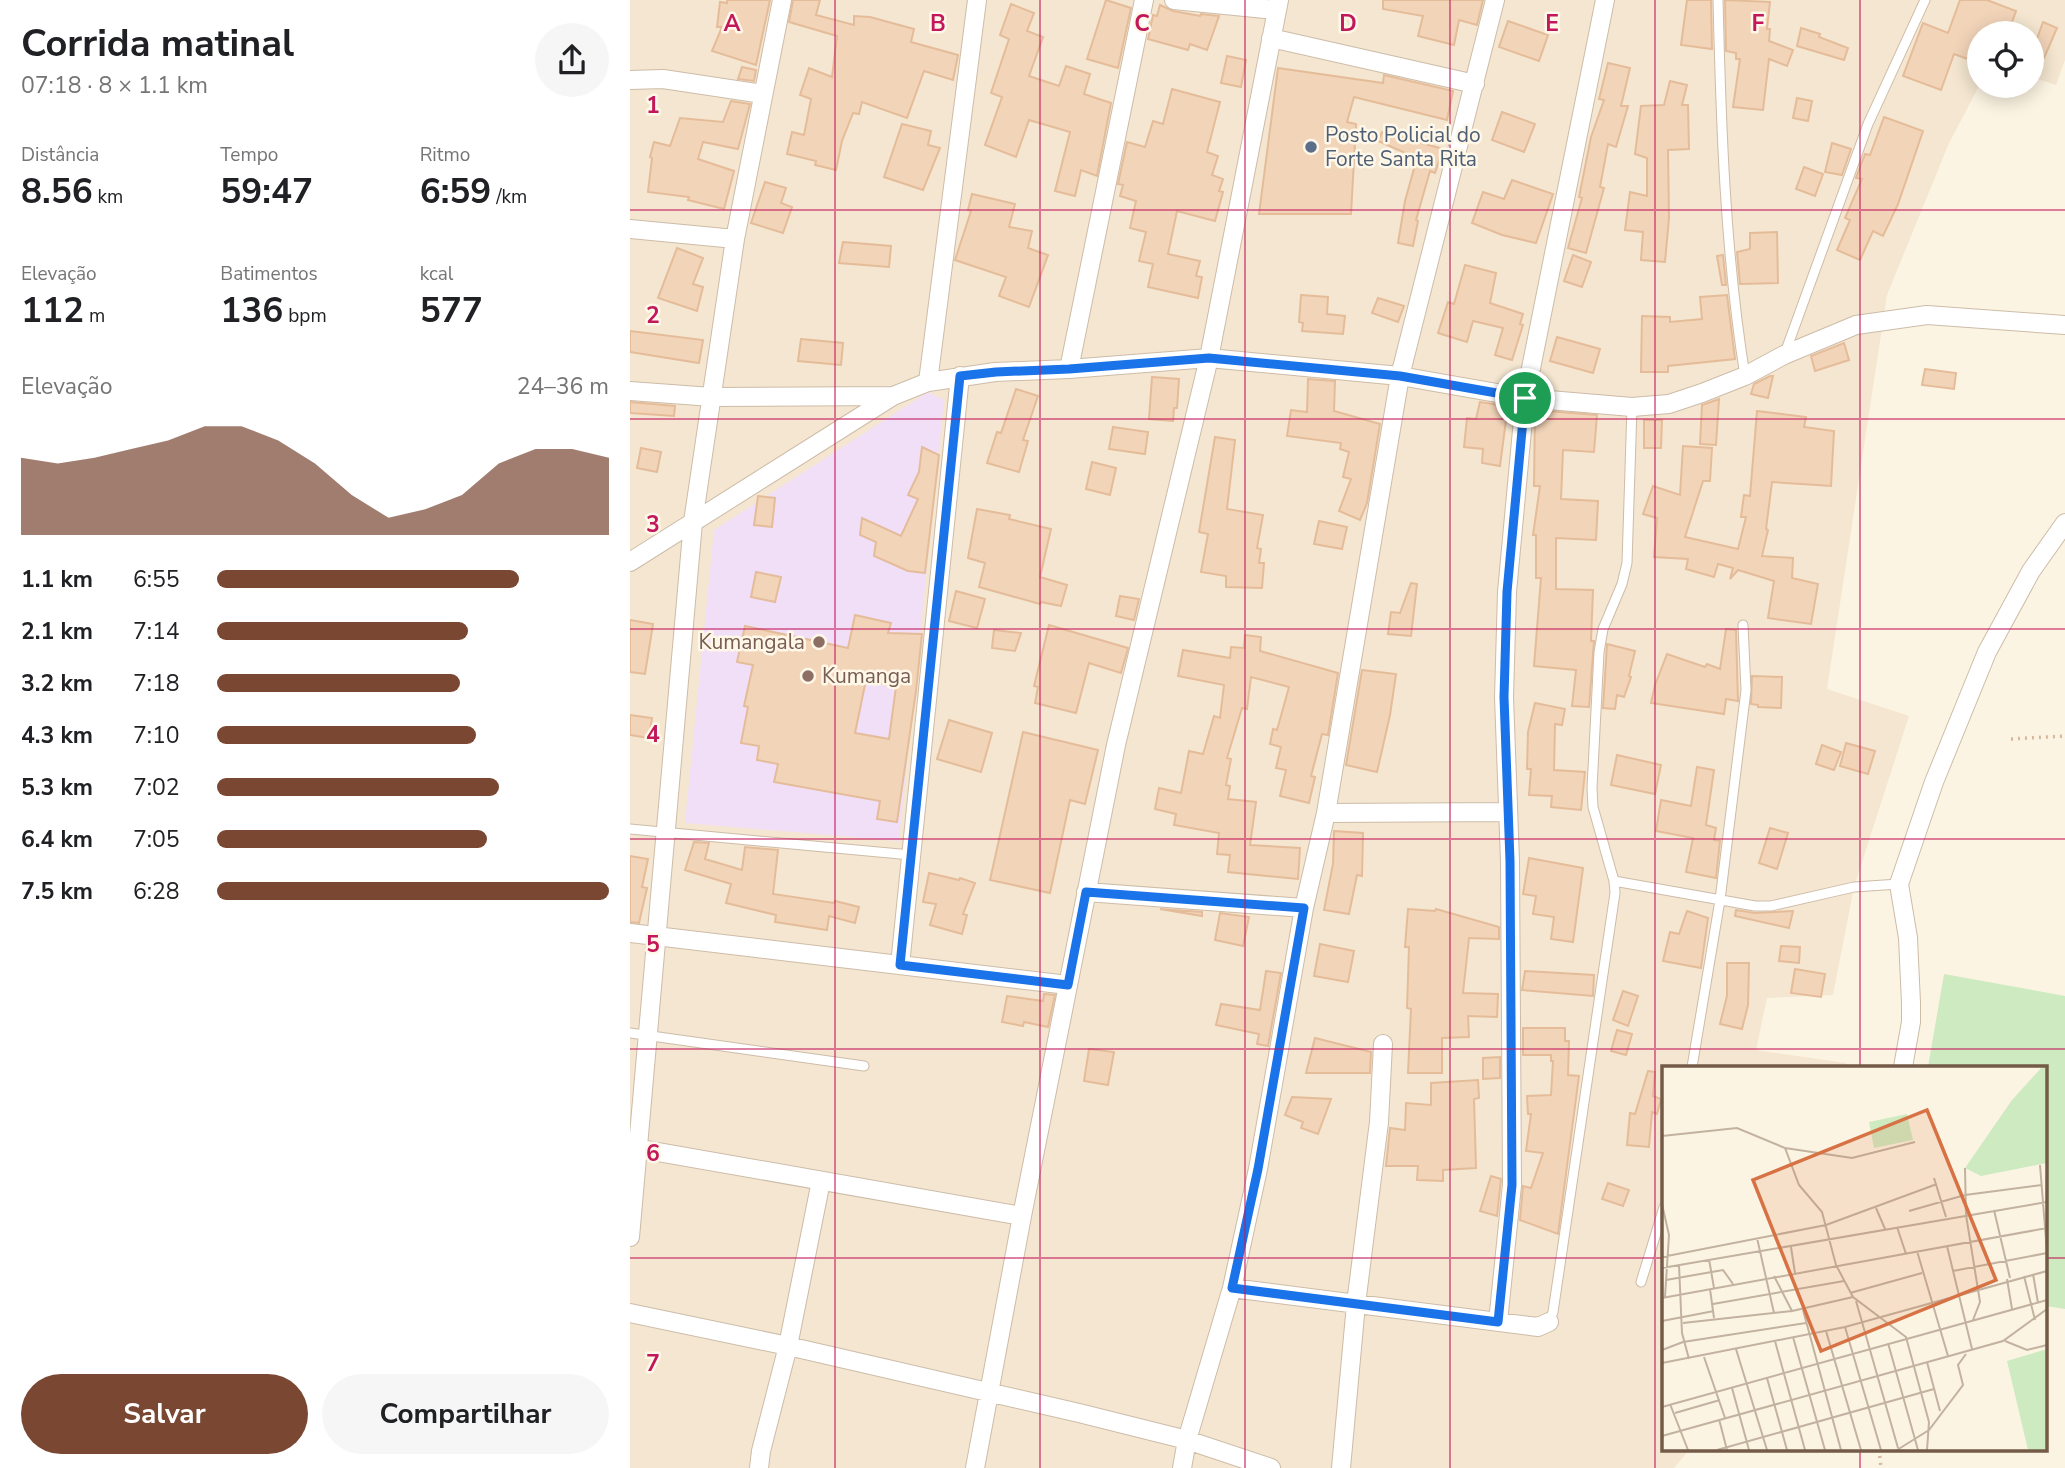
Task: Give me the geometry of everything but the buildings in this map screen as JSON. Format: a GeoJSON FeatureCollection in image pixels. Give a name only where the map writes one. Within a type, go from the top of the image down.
{"type":"FeatureCollection","features":[{"type":"Feature","properties":{"kind":"street"},"geometry":{"type":"LineString","coordinates":[[630,1237],[639,1035],[657,935],[693,523],[735,239],[782,0]]}},
{"type":"Feature","properties":{"kind":"street"},"geometry":{"type":"LineString","coordinates":[[928,382],[977,0]]}},
{"type":"Feature","properties":{"kind":"street"},"geometry":{"type":"LineString","coordinates":[[1069,369],[1144,0]]}},
{"type":"Feature","properties":{"kind":"street"},"geometry":{"type":"LineString","coordinates":[[975,1468],[1021,1216],[1116,745],[1209,358],[1277,5],[1174,0]]}},
{"type":"Feature","properties":{"kind":"street"},"geometry":{"type":"LineString","coordinates":[[1182,1468],[1187,1440],[1232,1288],[1258,1169],[1304,908],[1326,813],[1400,376],[1495,0]]}},
{"type":"Feature","properties":{"kind":"street"},"geometry":{"type":"LineString","coordinates":[[1498,1322],[1512,1185],[1508,812],[1504,697],[1506,605],[1525,398],[1605,0]]}},
{"type":"Feature","properties":{"kind":"street"},"geometry":{"type":"LineString","coordinates":[[1271,38],[1475,84]]}},
{"type":"Feature","properties":{"kind":"street"},"geometry":{"type":"LineString","coordinates":[[630,80],[663,79],[764,93]]}},
{"type":"Feature","properties":{"kind":"street"},"geometry":{"type":"LineString","coordinates":[[630,229],[735,239]]}},
{"type":"Feature","properties":{"kind":"street"},"geometry":{"type":"LineString","coordinates":[[630,562],[893,396],[928,382],[960,376],[1209,358],[1400,376],[1525,398],[1632,407],[1669,404],[1745,376],[1784,355],[1856,325],[1927,315],[2065,325]]}},
{"type":"Feature","properties":{"kind":"street"},"geometry":{"type":"LineString","coordinates":[[900,965],[960,376]]}},
{"type":"Feature","properties":{"kind":"street"},"geometry":{"type":"LineString","coordinates":[[630,391],[712,397],[893,396]]}},
{"type":"Feature","properties":{"kind":"street"},"geometry":{"type":"LineString","coordinates":[[1903,1066],[1911,1022],[1911,1003],[1908,938],[1899,884],[1934,782],[1987,652],[2008,609],[2065,523]]}},
{"type":"Feature","properties":{"kind":"street"},"geometry":{"type":"LineString","coordinates":[[1326,813],[1508,812]]}},
{"type":"Feature","properties":{"kind":"street"},"geometry":{"type":"LineString","coordinates":[[1086,892],[1304,908]]}},
{"type":"Feature","properties":{"kind":"street"},"geometry":{"type":"LineString","coordinates":[[630,933],[1068,985]]}},
{"type":"Feature","properties":{"kind":"street"},"geometry":{"type":"LineString","coordinates":[[1341,1468],[1356,1304],[1379,1122],[1383,1044]]}},
{"type":"Feature","properties":{"kind":"street"},"geometry":{"type":"LineString","coordinates":[[634,1147],[1021,1216]]}},
{"type":"Feature","properties":{"kind":"street"},"geometry":{"type":"LineString","coordinates":[[760,1468],[761,1451],[788,1346],[821,1181]]}},
{"type":"Feature","properties":{"kind":"street"},"geometry":{"type":"LineString","coordinates":[[1232,1288],[1538,1327],[1549,1322]]}},
{"type":"Feature","properties":{"kind":"street"},"geometry":{"type":"LineString","coordinates":[[630,1313],[788,1346],[1187,1440],[1271,1468]]}},
{"type":"Feature","properties":{"kind":"lane"},"geometry":{"type":"LineString","coordinates":[[1718,0],[1720,107],[1732,291],[1745,376]]}},
{"type":"Feature","properties":{"kind":"lane"},"geometry":{"type":"LineString","coordinates":[[1784,355],[1867,124],[1925,0]]}},
{"type":"Feature","properties":{"kind":"lane"},"geometry":{"type":"LineString","coordinates":[[1549,1322],[1555,1299],[1615,893],[1593,807],[1591,788],[1599,652],[1603,629],[1622,584],[1627,563],[1632,407]]}},
{"type":"Feature","properties":{"kind":"lane"},"geometry":{"type":"LineString","coordinates":[[1692,1066],[1720,900],[1746,690],[1743,625]]}},
{"type":"Feature","properties":{"kind":"lane"},"geometry":{"type":"LineString","coordinates":[[630,829],[911,855]]}},
{"type":"Feature","properties":{"kind":"lane"},"geometry":{"type":"LineString","coordinates":[[1614,881],[1771,906],[1854,887],[1899,884]]}},
{"type":"Feature","properties":{"kind":"lane"},"geometry":{"type":"LineString","coordinates":[[639,1035],[864,1066]]}},
{"type":"Feature","properties":{"kind":"lane"},"geometry":{"type":"LineString","coordinates":[[1641,1282],[1662,1214]]}},
{"type":"Feature","properties":{"kind":"path"},"geometry":{"type":"LineString","coordinates":[[2011,739],[2065,736]]}},
{"type":"Feature","properties":{"kind":"path"},"geometry":{"type":"LineString","coordinates":[[1879,1450],[1881,1468]]}},
{"type":"Feature","properties":{"kind":"shaded area"},"geometry":{"type":"Polygon","coordinates":[[[630,0],[2065,0],[2065,60],[2056,85],[2044,81],[2044,21],[1967,21],[1967,98],[1973,98],[1949,143],[1887,295],[1827,689],[1909,716],[1854,887],[1833,995],[1767,998],[1756,1050],[1846,1063],[1847,1066],[1662,1066],[1662,1450],[1689,1450],[1674,1468],[630,1468],[630,0]]]}},
{"type":"Feature","properties":{"kind":"shaded area","name":"Kumanga"},"geometry":{"type":"Polygon","coordinates":[[[928,392],[944,400],[899,841],[685,823],[714,530],[928,392]]]}},
{"type":"Feature","properties":{"kind":"green space"},"geometry":{"type":"Polygon","coordinates":[[[1944,974],[2065,996],[2065,1309],[2048,1306],[2048,1066],[1928,1066],[1944,974]]]}},
{"type":"Feature","properties":{"kind":"place","name":"Posto Policial do Forte Santa Rita"},"geometry":{"type":"Point","coordinates":[1311,147]}},
{"type":"Feature","properties":{"kind":"place","name":"Kumangala"},"geometry":{"type":"Point","coordinates":[819,642]}},
{"type":"Feature","properties":{"kind":"place","name":"Kumanga"},"geometry":{"type":"Point","coordinates":[808,676]}},
{"type":"Feature","properties":{"kind":"route"},"geometry":{"type":"LineString","coordinates":[[1209,358],[1400,376],[1525,398],[1507,592],[1504,697],[1510,861],[1512,1185],[1498,1322],[1232,1288],[1258,1169],[1304,908],[1086,892],[1068,985],[900,965],[960,376],[1209,358]]}}]}
